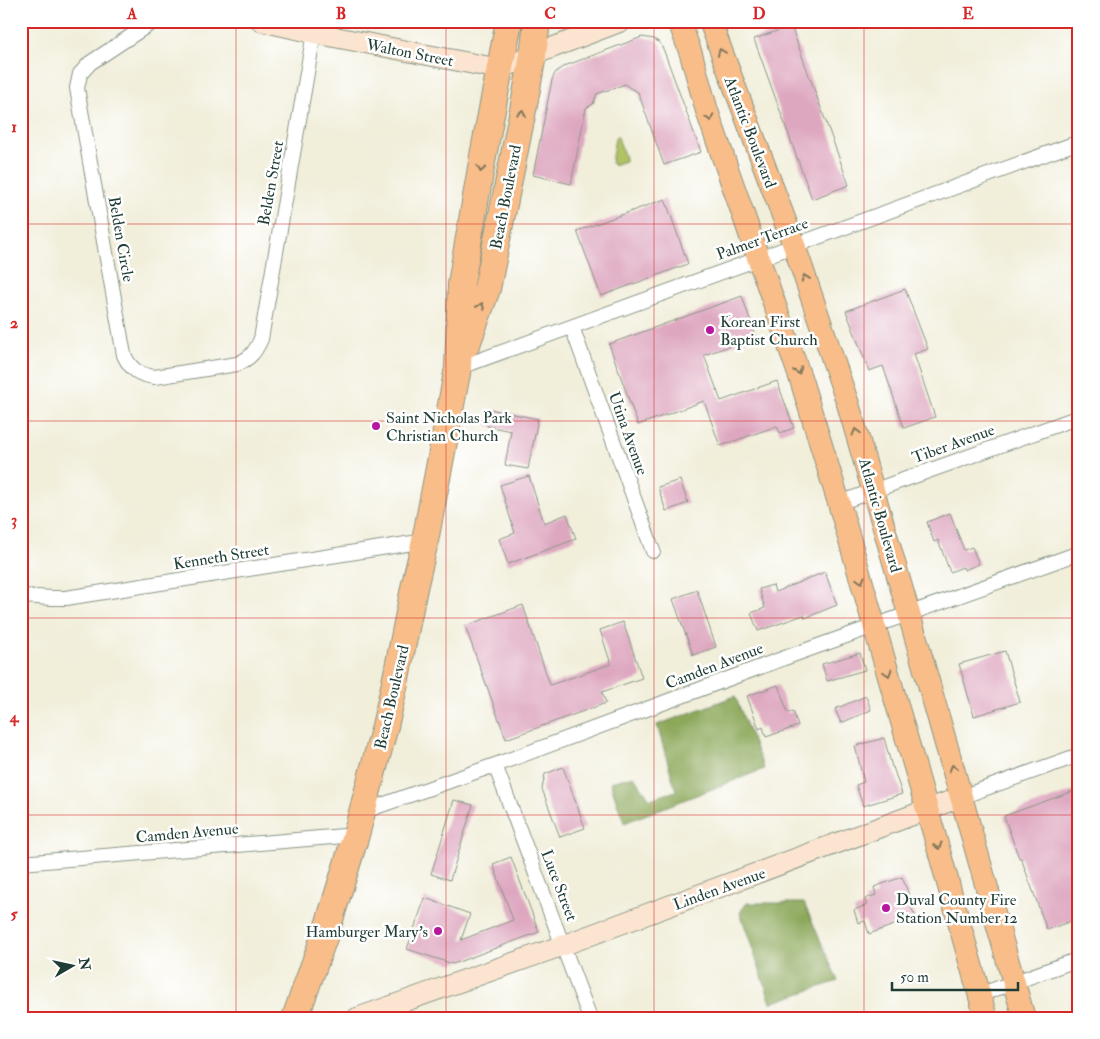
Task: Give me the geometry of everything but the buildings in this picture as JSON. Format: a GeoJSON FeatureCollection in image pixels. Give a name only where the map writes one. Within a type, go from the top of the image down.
{"type":"FeatureCollection","features":[{"type":"Feature","properties":{"kind":"highway","name":"Beach Boulevard"},"geometry":{"type":"LineString","coordinates":[[295,1018],[327,929],[359,824],[396,683],[458,368],[462,284],[483,156],[509,21]]}},
{"type":"Feature","properties":{"kind":"highway","name":"Beach Boulevard"},"geometry":{"type":"LineString","coordinates":[[458,368],[487,289],[533,55],[537,21]]}},
{"type":"Feature","properties":{"kind":"main road","name":"Atlantic Boulevard"},"geometry":{"type":"LineString","coordinates":[[679,21],[691,54],[707,111],[801,380],[839,503],[986,1018]]}},
{"type":"Feature","properties":{"kind":"main road","name":"Atlantic Boulevard"},"geometry":{"type":"LineString","coordinates":[[710,21],[794,246],[845,395],[1024,1018]]}},
{"type":"Feature","properties":{"kind":"street","name":"Belden Circle"},"geometry":{"type":"LineString","coordinates":[[154,21],[90,63],[80,74],[77,88],[124,355],[128,364],[135,371],[144,376],[155,377],[237,364],[248,359],[256,350]]}},
{"type":"Feature","properties":{"kind":"street","name":"Walton Street"},"geometry":{"type":"LineString","coordinates":[[261,21],[315,27],[500,69]]}},
{"type":"Feature","properties":{"kind":"street"},"geometry":{"type":"LineString","coordinates":[[500,69],[622,21]]}},
{"type":"Feature","properties":{"kind":"street","name":"Belden Street"},"geometry":{"type":"LineString","coordinates":[[256,350],[261,339],[315,27]]}},
{"type":"Feature","properties":{"kind":"street","name":"Palmer Terrace"},"geometry":{"type":"LineString","coordinates":[[458,368],[1079,142]]}},
{"type":"Feature","properties":{"kind":"street","name":"Utina Avenue"},"geometry":{"type":"LineString","coordinates":[[572,326],[653,551]]}},
{"type":"Feature","properties":{"kind":"street","name":"Tiber Avenue"},"geometry":{"type":"LineString","coordinates":[[839,503],[1079,416]]}},
{"type":"Feature","properties":{"kind":"street","name":"Kenneth Street"},"geometry":{"type":"LineString","coordinates":[[21,596],[66,598],[425,541]]}},
{"type":"Feature","properties":{"kind":"street","name":"Camden Avenue"},"geometry":{"type":"LineString","coordinates":[[21,863],[359,824],[495,765],[790,656],[1079,553]]}},
{"type":"Feature","properties":{"kind":"street","name":"Linden Avenue"},"geometry":{"type":"LineString","coordinates":[[358,1018],[564,945],[1079,755]]}},
{"type":"Feature","properties":{"kind":"street","name":"Luce Street"},"geometry":{"type":"LineString","coordinates":[[495,765],[590,1018]]}},
{"type":"Feature","properties":{"kind":"street"},"geometry":{"type":"LineString","coordinates":[[979,995],[1079,959]]}},
{"type":"Feature","properties":{"kind":"green space"},"geometry":{"type":"Polygon","coordinates":[[[616,136],[618,137],[625,161],[613,165],[611,163],[616,136]]]}},
{"type":"Feature","properties":{"kind":"green space"},"geometry":{"type":"Polygon","coordinates":[[[735,696],[764,769],[624,823],[610,782],[634,776],[650,799],[676,791],[657,725],[735,696]]]}},
{"type":"Feature","properties":{"kind":"green space"},"geometry":{"type":"Polygon","coordinates":[[[747,903],[804,903],[838,981],[771,1003],[740,912],[747,903]]]}},
{"type":"Feature","properties":{"kind":"place","name":"Korean First Baptist Church"},"geometry":{"type":"Point","coordinates":[710,330]}},
{"type":"Feature","properties":{"kind":"place","name":"Saint Nicholas Park Christian Church"},"geometry":{"type":"Point","coordinates":[376,426]}},
{"type":"Feature","properties":{"kind":"place","name":"Duval County Fire Station Number 12"},"geometry":{"type":"Point","coordinates":[886,908]}},
{"type":"Feature","properties":{"kind":"place","name":"Hamburger Mary's"},"geometry":{"type":"Point","coordinates":[438,931]}}]}
